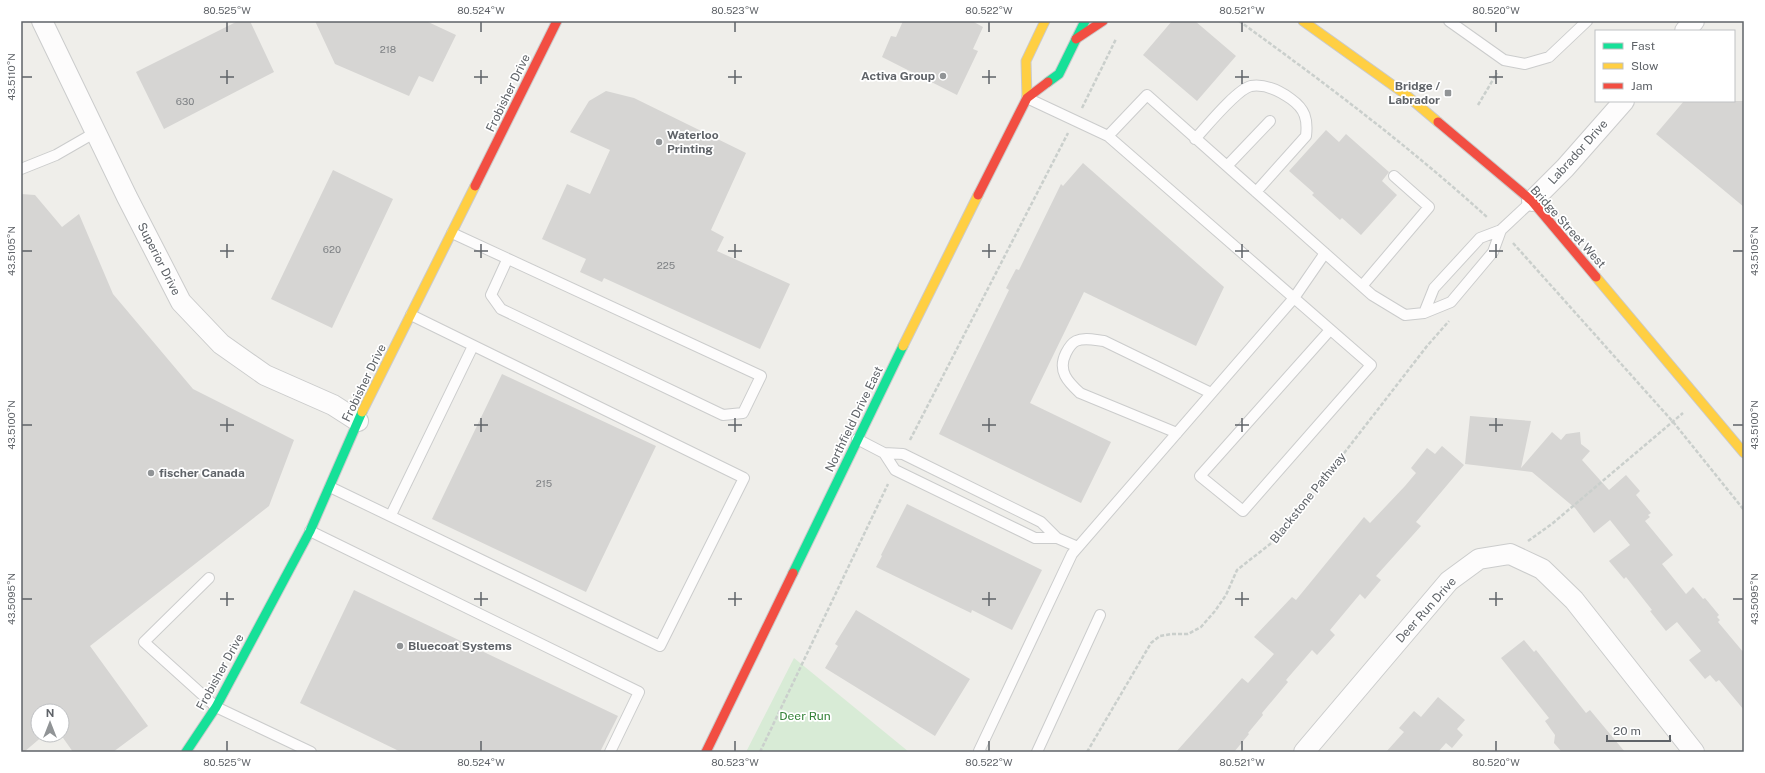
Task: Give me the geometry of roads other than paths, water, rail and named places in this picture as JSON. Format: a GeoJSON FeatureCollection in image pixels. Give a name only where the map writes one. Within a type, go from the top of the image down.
{"type":"FeatureCollection","features":[{"type":"Feature","properties":{"kind":"main road","name":"Frobisher Drive"},"geometry":{"type":"LineString","coordinates":[[186,752],[216,707],[310,531],[358,421],[557,21]]}},
{"type":"Feature","properties":{"kind":"main road","name":"Northfield Drive East"},"geometry":{"type":"LineString","coordinates":[[1027,98],[1026,61],[1045,21]]}},
{"type":"Feature","properties":{"kind":"main road","name":"Northfield Drive East"},"geometry":{"type":"LineString","coordinates":[[706,752],[857,439],[1027,98],[1059,74],[1084,21]]}},
{"type":"Feature","properties":{"kind":"main road"},"geometry":{"type":"LineString","coordinates":[[1076,38],[1103,21]]}},
{"type":"Feature","properties":{"kind":"main road","name":"Bridge Street West"},"geometry":{"type":"LineString","coordinates":[[1303,21],[1405,94],[1532,201],[1744,453]]}},
{"type":"Feature","properties":{"kind":"street","name":"Superior Drive"},"geometry":{"type":"LineString","coordinates":[[42,21],[181,302],[221,344],[265,375],[333,405],[358,421]]}},
{"type":"Feature","properties":{"kind":"street"},"geometry":{"type":"LineString","coordinates":[[1687,30],[1694,21]]}},
{"type":"Feature","properties":{"kind":"street","name":"Labrador Drive"},"geometry":{"type":"LineString","coordinates":[[1532,201],[1562,172],[1623,102]]}},
{"type":"Feature","properties":{"kind":"street","name":"Deer Run Drive"},"geometry":{"type":"LineString","coordinates":[[1304,752],[1449,581],[1479,559],[1510,554],[1542,569],[1574,600],[1694,752]]}},
{"type":"Feature","properties":{"kind":"lane"},"geometry":{"type":"LineString","coordinates":[[1449,21],[1504,60],[1525,64],[1549,57],[1587,21]]}},
{"type":"Feature","properties":{"kind":"lane"},"geometry":{"type":"LineString","coordinates":[[1195,139],[1240,92],[1250,86],[1268,87],[1282,93],[1296,103],[1305,113],[1308,125],[1306,136],[1256,192]]}},
{"type":"Feature","properties":{"kind":"lane"},"geometry":{"type":"LineString","coordinates":[[1108,136],[1147,95],[1372,295],[1405,315],[1424,313],[1451,302],[1492,252],[1501,230]]}},
{"type":"Feature","properties":{"kind":"lane"},"geometry":{"type":"LineString","coordinates":[[1027,98],[1075,122],[1108,136],[1372,365],[1243,511],[1200,476],[1330,330]]}},
{"type":"Feature","properties":{"kind":"lane"},"geometry":{"type":"LineString","coordinates":[[1227,166],[1270,121]]}},
{"type":"Feature","properties":{"kind":"lane"},"geometry":{"type":"LineString","coordinates":[[21,169],[56,155],[96,132]]}},
{"type":"Feature","properties":{"kind":"lane"},"geometry":{"type":"LineString","coordinates":[[1362,286],[1429,207],[1394,176]]}},
{"type":"Feature","properties":{"kind":"lane"},"geometry":{"type":"LineString","coordinates":[[1424,313],[1434,288],[1480,238],[1501,230],[1532,201]]}},
{"type":"Feature","properties":{"kind":"lane"},"geometry":{"type":"LineString","coordinates":[[452,233],[507,260],[761,376],[742,413],[723,415],[502,309],[491,295],[507,260]]}},
{"type":"Feature","properties":{"kind":"lane"},"geometry":{"type":"LineString","coordinates":[[981,752],[979,751],[1072,554],[1294,298],[1325,253]]}},
{"type":"Feature","properties":{"kind":"lane"},"geometry":{"type":"LineString","coordinates":[[330,487],[391,515],[660,646],[744,478],[411,315]]}},
{"type":"Feature","properties":{"kind":"lane"},"geometry":{"type":"LineString","coordinates":[[1177,434],[1080,393],[1070,384],[1063,372],[1062,360],[1068,349],[1075,341],[1085,339],[1104,341],[1211,393]]}},
{"type":"Feature","properties":{"kind":"lane"},"geometry":{"type":"LineString","coordinates":[[391,515],[473,346]]}},
{"type":"Feature","properties":{"kind":"lane"},"geometry":{"type":"LineString","coordinates":[[857,439],[884,453],[903,454],[1041,522],[1057,538],[1078,547]]}},
{"type":"Feature","properties":{"kind":"lane"},"geometry":{"type":"LineString","coordinates":[[884,453],[895,470],[1035,538],[1057,538]]}},
{"type":"Feature","properties":{"kind":"lane"},"geometry":{"type":"LineString","coordinates":[[310,531],[639,692],[610,752]]}},
{"type":"Feature","properties":{"kind":"lane"},"geometry":{"type":"LineString","coordinates":[[210,578],[144,642],[216,707],[311,752]]}},
{"type":"Feature","properties":{"kind":"lane"},"geometry":{"type":"LineString","coordinates":[[1037,752],[1100,616]]}},
{"type":"Feature","properties":{"kind":"place","name":"Activa Group"},"geometry":{"type":"Point","coordinates":[943,76]}},
{"type":"Feature","properties":{"kind":"place","name":"Bridge / Labrador"},"geometry":{"type":"Point","coordinates":[1448,93]}},
{"type":"Feature","properties":{"kind":"place","name":"Waterloo Printing"},"geometry":{"type":"Point","coordinates":[659,142]}},
{"type":"Feature","properties":{"kind":"place","name":"fischer Canada"},"geometry":{"type":"Point","coordinates":[151,473]}},
{"type":"Feature","properties":{"kind":"place","name":"Bluecoat Systems"},"geometry":{"type":"Point","coordinates":[400,646]}},
{"type":"Feature","properties":{"kind":"park label","name":"Deer Run"},"geometry":{"type":"Point","coordinates":[805,716]}}]}
